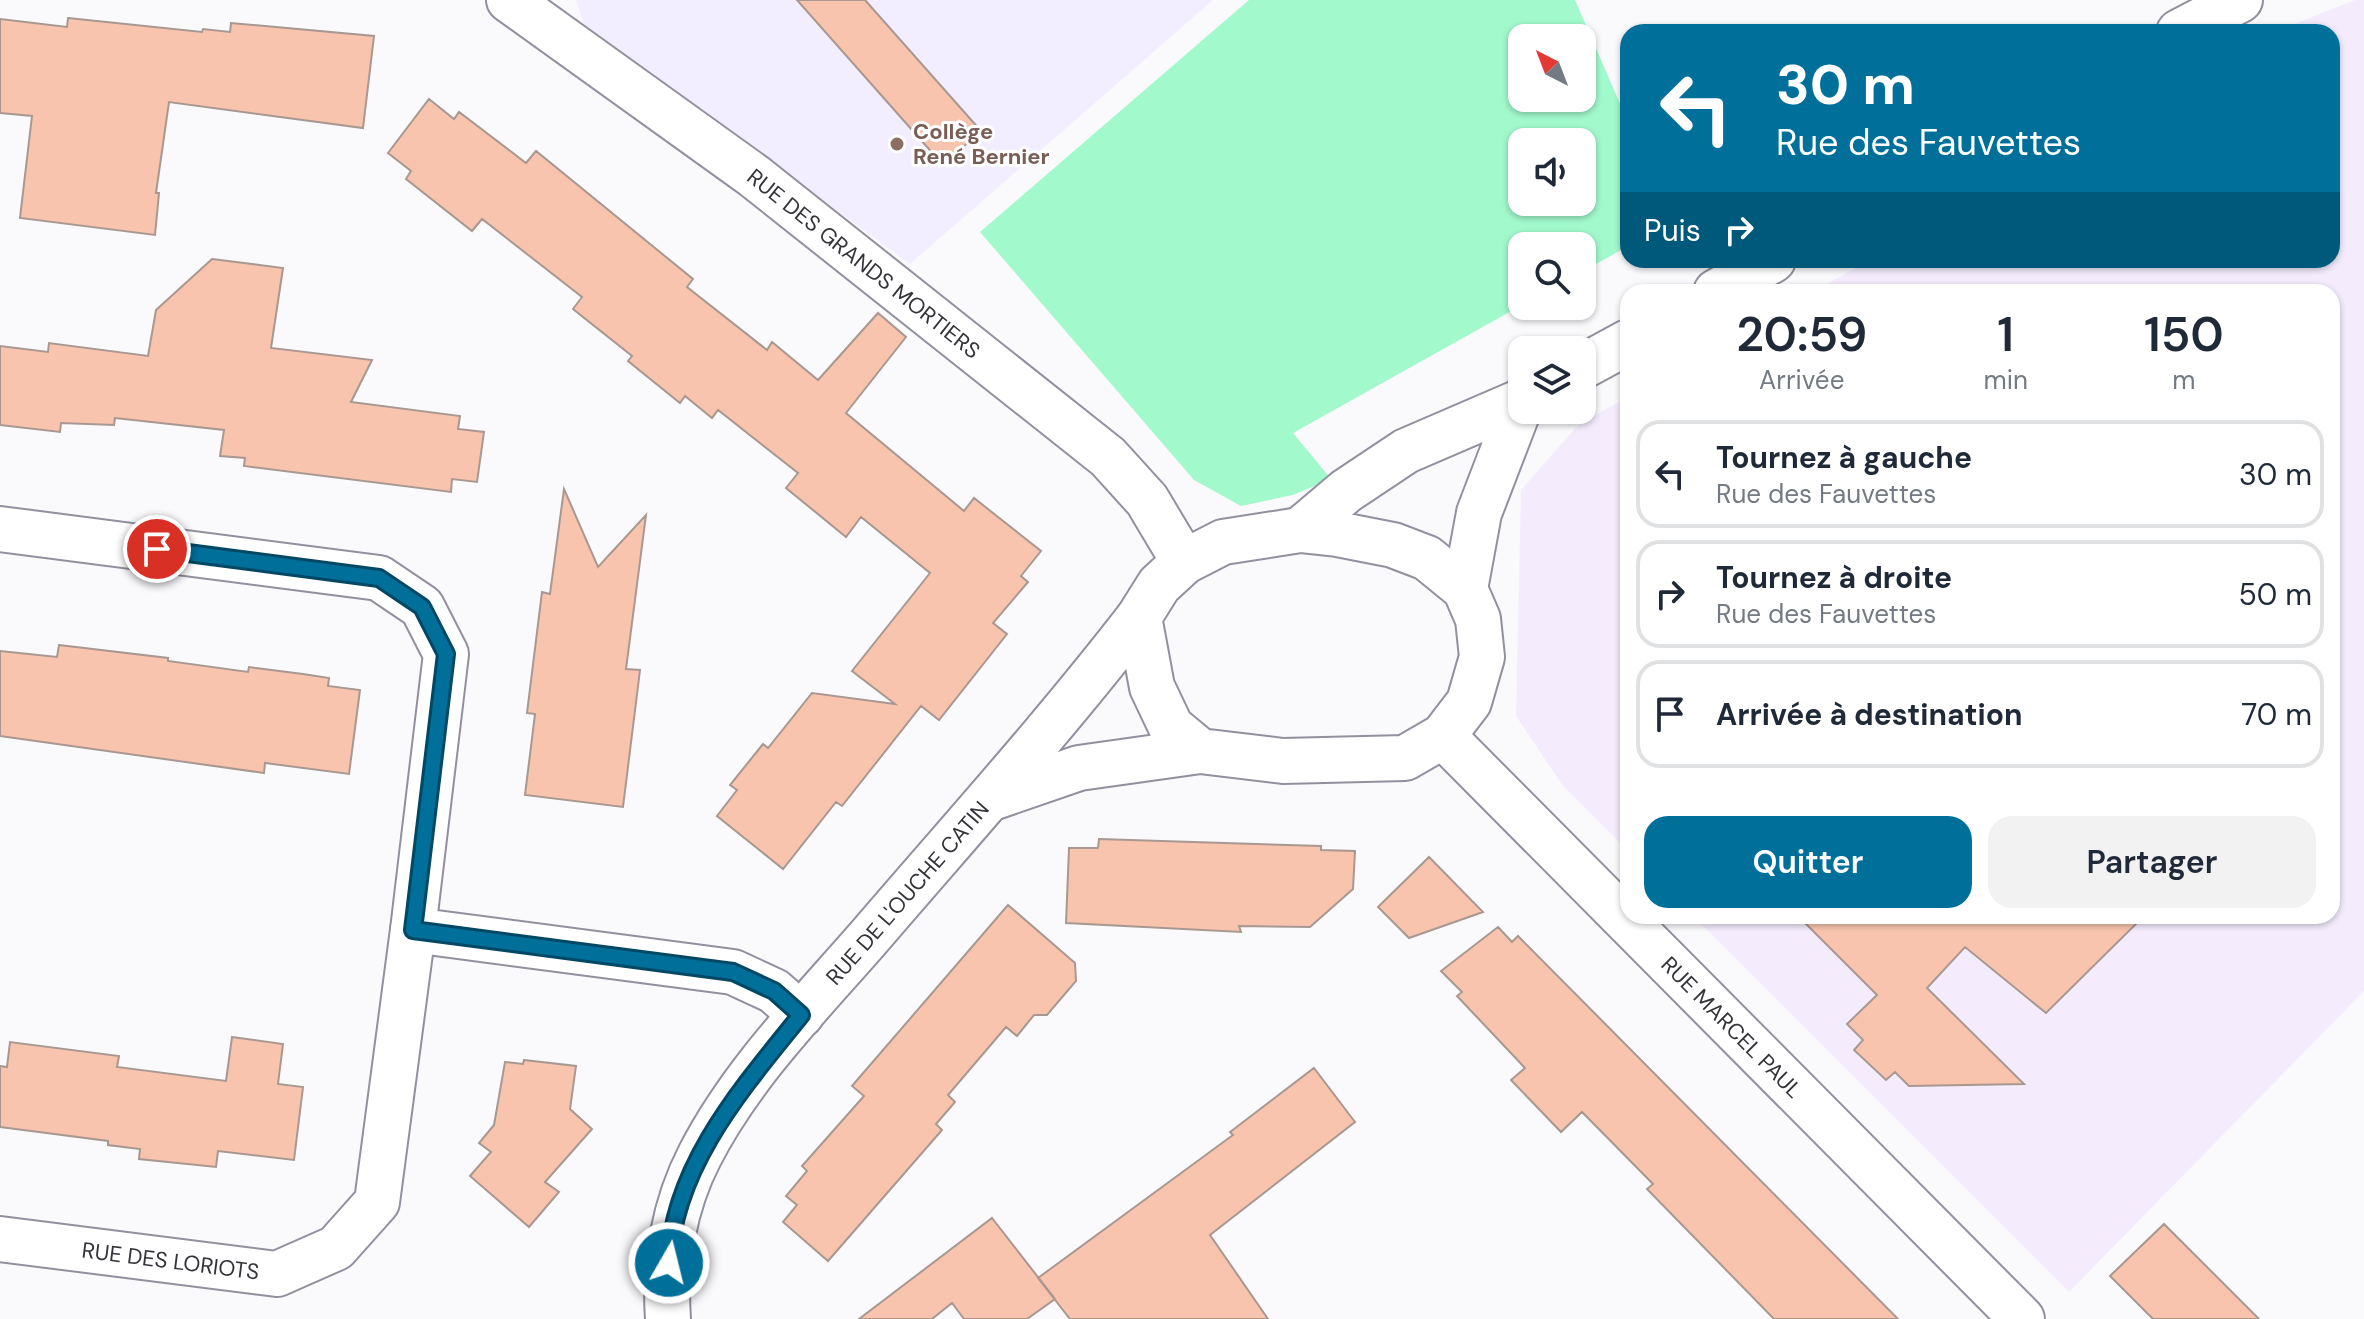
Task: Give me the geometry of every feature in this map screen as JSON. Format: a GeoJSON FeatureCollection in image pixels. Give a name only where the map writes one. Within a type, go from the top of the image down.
{"type":"FeatureCollection","features":[{"type":"Feature","properties":{"kind":"street","name":"RUE DES GRANDS MORTIERS"},"geometry":{"type":"LineString","coordinates":[[509,0],[754,176],[1108,457],[1147,500],[1184,562]]}},
{"type":"Feature","properties":{"kind":"street"},"geometry":{"type":"LineString","coordinates":[[2194,24],[2240,0]]}},
{"type":"Feature","properties":{"kind":"street"},"geometry":{"type":"LineString","coordinates":[[1730,284],[1759,268]]}},
{"type":"Feature","properties":{"kind":"street"},"geometry":{"type":"LineString","coordinates":[[1596,359],[1620,346]]}},
{"type":"Feature","properties":{"kind":"street"},"geometry":{"type":"LineString","coordinates":[[1300,530],[1346,491],[1406,451],[1508,407]]}},
{"type":"Feature","properties":{"kind":"street"},"geometry":{"type":"LineString","coordinates":[[1465,589],[1479,513],[1513,424]]}},
{"type":"Feature","properties":{"kind":"street","name":"RUE DES LORIOTS"},"geometry":{"type":"LineString","coordinates":[[0,529],[379,578],[422,607],[446,654],[377,1202],[336,1248],[277,1274],[0,1239]]}},
{"type":"Feature","properties":{"kind":"street","name":"RUE DE L'OUCHE CATIN"},"geometry":{"type":"LineString","coordinates":[[668,1319],[670,1237],[698,1158],[728,1106],[801,1015],[1055,725],[1139,617],[1159,585],[1184,562],[1223,542],[1300,530]]}},
{"type":"Feature","properties":{"kind":"street"},"geometry":{"type":"LineString","coordinates":[[989,799],[1079,768],[1200,751],[1283,761],[1360,762],[1405,758],[1443,736],[1469,702],[1482,657],[1478,619],[1465,589],[1427,558],[1393,545],[1300,530]]}},
{"type":"Feature","properties":{"kind":"street"},"geometry":{"type":"LineString","coordinates":[[1139,617],[1152,687],[1171,727],[1200,751]]}},
{"type":"Feature","properties":{"kind":"street","name":"RUE MARCEL PAUL"},"geometry":{"type":"LineString","coordinates":[[1443,736],[1620,914]]}},
{"type":"Feature","properties":{"kind":"street","name":"RUE MARCEL PAUL"},"geometry":{"type":"LineString","coordinates":[[1630,924],[2022,1319]]}},
{"type":"Feature","properties":{"kind":"street"},"geometry":{"type":"LineString","coordinates":[[413,930],[733,972],[774,991],[801,1015]]}},
{"type":"Feature","properties":{"kind":"shaded area","name":"Collège René Bernier"},"geometry":{"type":"Polygon","coordinates":[[[576,0],[1213,0],[910,264],[584,24],[576,0]]]}},
{"type":"Feature","properties":{"kind":"shaded area"},"geometry":{"type":"Polygon","coordinates":[[[2355,0],[2364,0],[2364,991],[2069,1292],[1701,924],[2340,924],[2340,284],[1827,284],[1855,268],[2340,268],[2340,24],[2294,24],[2355,0]]]}},
{"type":"Feature","properties":{"kind":"shaded area"},"geometry":{"type":"Polygon","coordinates":[[[1620,401],[1620,843],[1563,786],[1516,716],[1521,490],[1579,424],[1596,424],[1596,415],[1620,401]]]}},
{"type":"Feature","properties":{"kind":"green space"},"geometry":{"type":"Polygon","coordinates":[[[1249,0],[1575,0],[1585,24],[1508,24],[1508,112],[1596,112],[1596,48],[1620,104],[1620,251],[1596,264],[1596,232],[1508,232],[1508,313],[1293,433],[1331,479],[1293,495],[1241,506],[1194,480],[980,232],[1249,0]]]}},
{"type":"Feature","properties":{"kind":"building"},"geometry":{"type":"Polygon","coordinates":[[[797,0],[865,0],[981,131],[943,165],[797,0]]]}},
{"type":"Feature","properties":{"kind":"building"},"geometry":{"type":"Polygon","coordinates":[[[68,18],[202,32],[203,29],[230,32],[231,23],[374,36],[363,128],[169,102],[156,193],[159,193],[155,235],[20,218],[32,116],[0,113],[0,19],[67,27],[68,18]]]}},
{"type":"Feature","properties":{"kind":"building"},"geometry":{"type":"Polygon","coordinates":[[[429,99],[454,119],[459,112],[526,163],[536,151],[693,279],[687,287],[767,350],[772,342],[818,380],[878,313],[906,337],[846,413],[964,511],[974,498],[1041,551],[1021,576],[1028,582],[993,623],[1007,634],[939,720],[921,706],[842,806],[836,802],[783,869],[717,816],[737,790],[730,785],[763,744],[768,748],[812,693],[895,704],[852,671],[930,573],[861,517],[846,537],[786,488],[798,473],[718,410],[712,418],[685,396],[680,403],[628,361],[632,356],[573,309],[582,297],[482,219],[472,231],[406,179],[411,171],[388,153],[429,99]]]}},
{"type":"Feature","properties":{"kind":"building"},"geometry":{"type":"Polygon","coordinates":[[[212,259],[283,268],[271,348],[372,360],[351,402],[460,416],[458,429],[484,432],[477,482],[452,479],[451,492],[244,466],[245,458],[220,456],[224,430],[115,418],[114,425],[61,423],[60,432],[0,425],[0,346],[48,352],[49,343],[148,356],[156,310],[212,259]]]}},
{"type":"Feature","properties":{"kind":"building"},"geometry":{"type":"Polygon","coordinates":[[[564,489],[598,567],[646,515],[626,669],[640,670],[623,807],[525,795],[535,714],[527,713],[542,592],[550,594],[564,489]]]}},
{"type":"Feature","properties":{"kind":"building"},"geometry":{"type":"Polygon","coordinates":[[[59,645],[168,658],[168,661],[248,672],[249,667],[303,674],[329,678],[328,686],[360,690],[349,774],[265,763],[264,773],[0,736],[0,651],[57,657],[59,645]]]}},
{"type":"Feature","properties":{"kind":"building"},"geometry":{"type":"Polygon","coordinates":[[[1099,839],[1321,846],[1321,850],[1355,851],[1353,889],[1310,927],[1239,926],[1241,932],[1066,923],[1069,848],[1098,848],[1099,839]]]}},
{"type":"Feature","properties":{"kind":"building"},"geometry":{"type":"Polygon","coordinates":[[[1429,857],[1483,912],[1409,938],[1378,907],[1429,857]]]}},
{"type":"Feature","properties":{"kind":"building"},"geometry":{"type":"Polygon","coordinates":[[[1008,905],[1075,963],[1076,981],[1047,1015],[1034,1015],[1017,1036],[1006,1027],[948,1095],[955,1102],[936,1124],[942,1130],[828,1261],[783,1222],[797,1205],[786,1196],[807,1171],[802,1166],[864,1096],[852,1086],[1008,905]]]}},
{"type":"Feature","properties":{"kind":"building"},"geometry":{"type":"Polygon","coordinates":[[[1806,924],[2136,924],[2046,1013],[1965,947],[1927,988],[2024,1084],[1909,1086],[1895,1072],[1886,1080],[1854,1050],[1863,1040],[1847,1024],[1877,995],[1806,924]]]}},
{"type":"Feature","properties":{"kind":"building"},"geometry":{"type":"Polygon","coordinates":[[[1498,927],[1512,942],[1518,936],[1898,1319],[1774,1319],[1647,1189],[1653,1184],[1582,1112],[1561,1132],[1511,1080],[1525,1068],[1457,996],[1462,992],[1441,971],[1498,927]]]}},
{"type":"Feature","properties":{"kind":"building"},"geometry":{"type":"Polygon","coordinates":[[[232,1037],[283,1044],[278,1084],[303,1087],[294,1160],[218,1151],[216,1167],[139,1159],[140,1149],[108,1145],[108,1141],[0,1127],[0,1066],[7,1067],[10,1042],[119,1056],[117,1067],[226,1081],[232,1037]]]}},
{"type":"Feature","properties":{"kind":"building"},"geometry":{"type":"Polygon","coordinates":[[[524,1060],[576,1066],[570,1109],[592,1129],[545,1182],[559,1192],[529,1227],[470,1176],[491,1152],[479,1143],[494,1125],[505,1062],[523,1064],[524,1060]]]}},
{"type":"Feature","properties":{"kind":"building"},"geometry":{"type":"Polygon","coordinates":[[[1314,1068],[1355,1122],[1210,1235],[1268,1319],[1070,1319],[1038,1278],[1233,1135],[1230,1132],[1314,1068]]]}},
{"type":"Feature","properties":{"kind":"building"},"geometry":{"type":"Polygon","coordinates":[[[992,1218],[1055,1299],[1027,1319],[964,1319],[952,1303],[932,1319],[859,1319],[992,1218]]]}},
{"type":"Feature","properties":{"kind":"building"},"geometry":{"type":"Polygon","coordinates":[[[2164,1224],[2259,1319],[2153,1319],[2110,1276],[2164,1224]]]}},
{"type":"Feature","properties":{"kind":"place","name":"Collège René Bernier"},"geometry":{"type":"Point","coordinates":[897,144]}},
{"type":"Feature","properties":{"kind":"route"},"geometry":{"type":"LineString","coordinates":[[157,549],[379,578],[422,607],[446,654],[413,930],[733,972],[774,991],[801,1015],[728,1106],[698,1158],[670,1237],[669,1263]]}}]}
